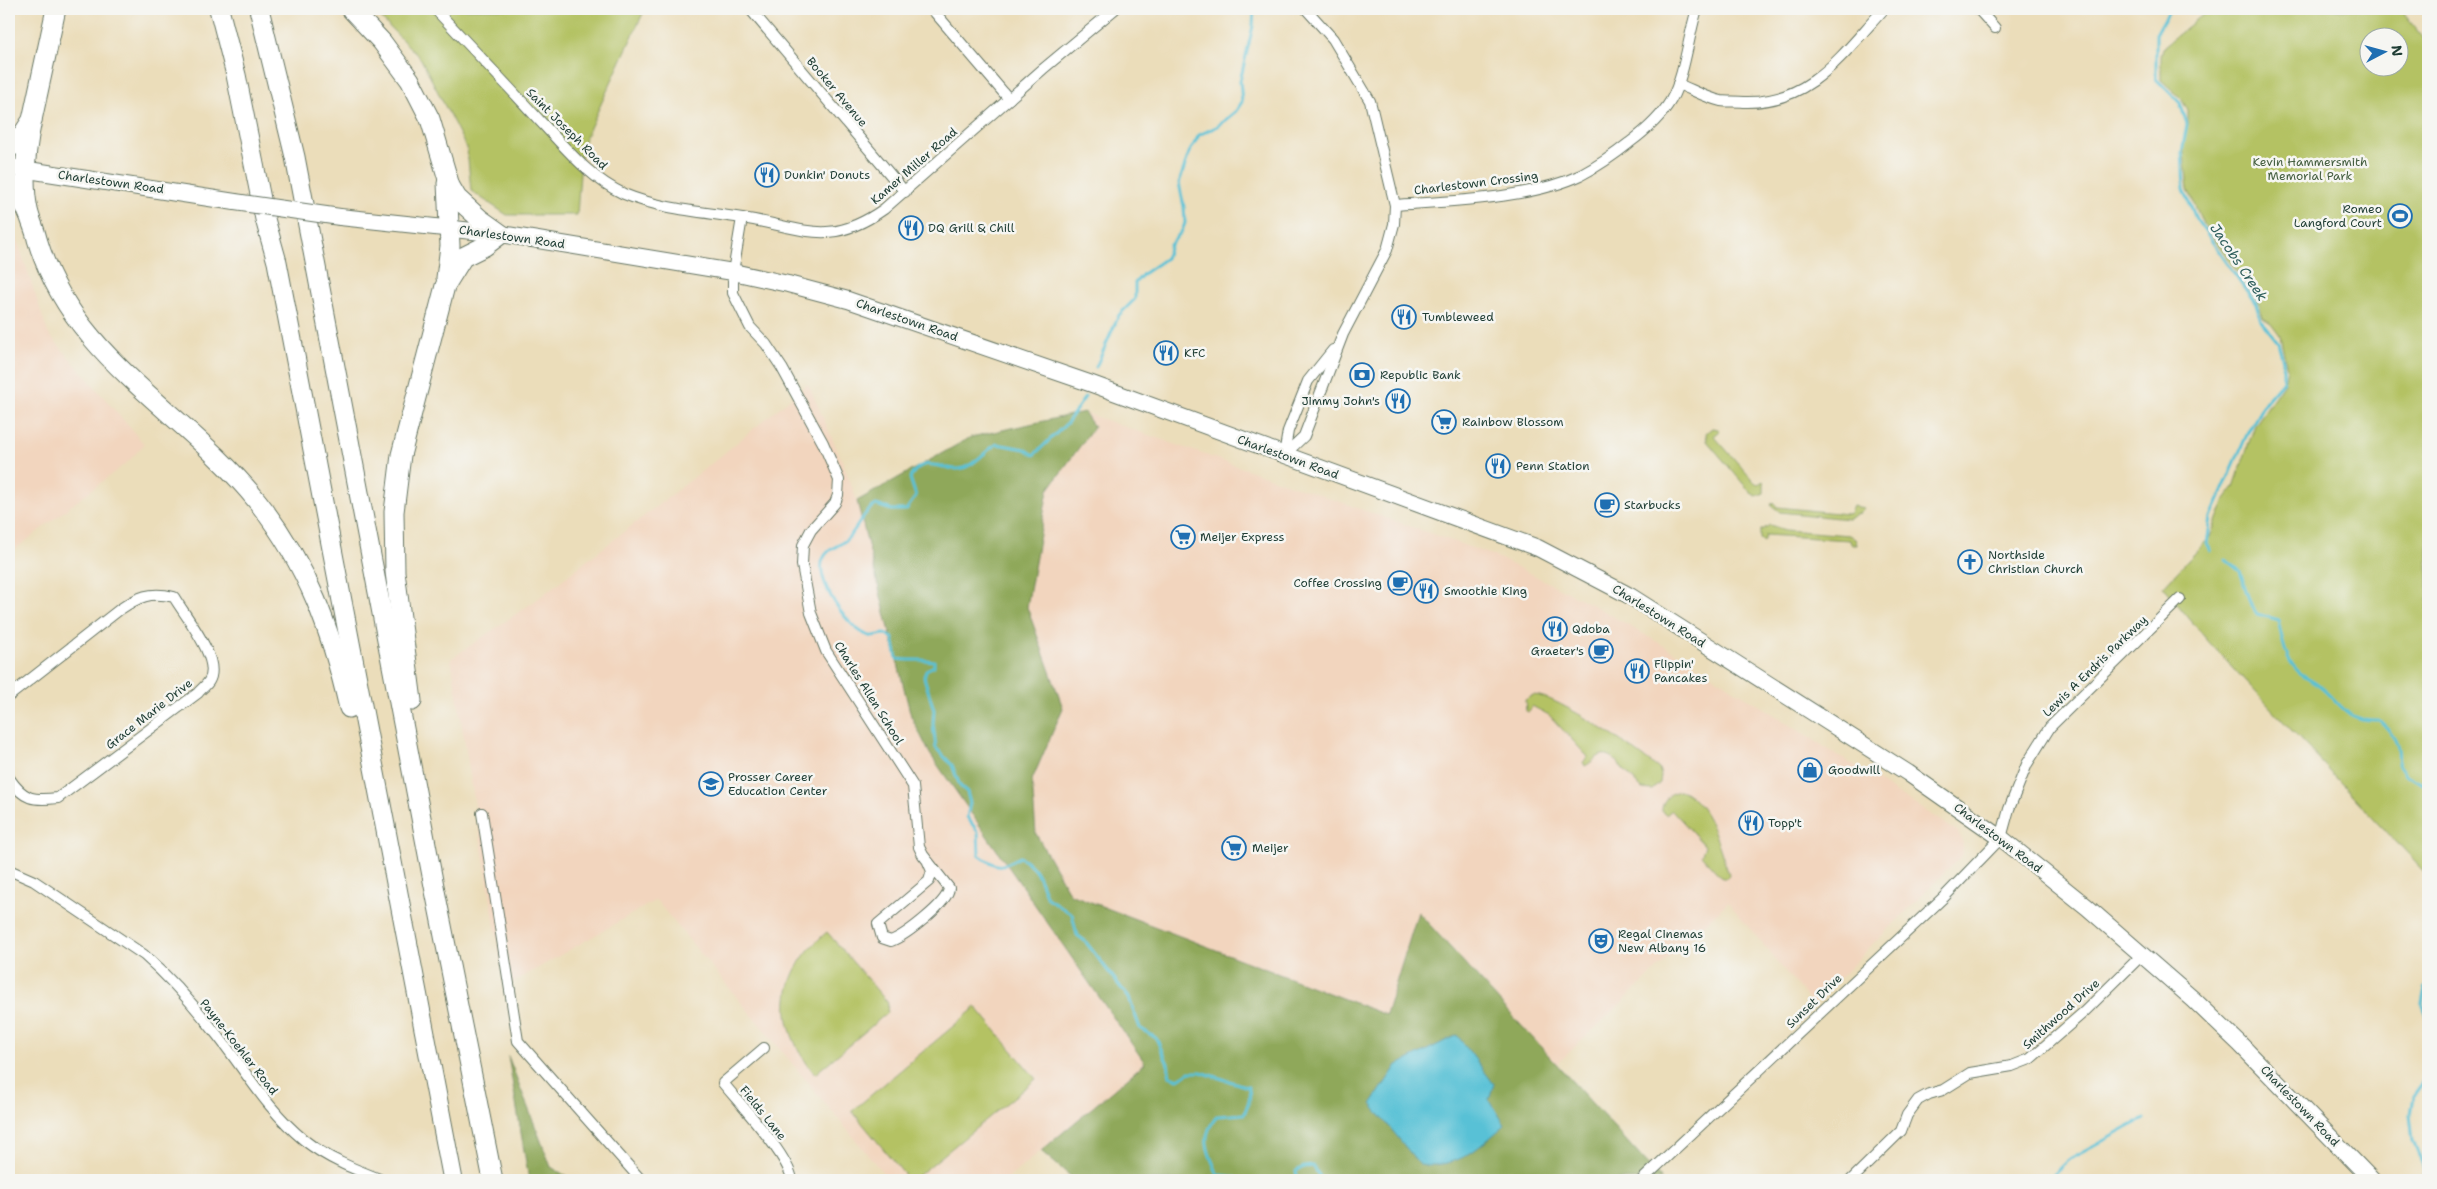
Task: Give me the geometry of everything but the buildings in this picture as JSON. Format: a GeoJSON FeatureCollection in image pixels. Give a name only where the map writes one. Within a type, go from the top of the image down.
{"type":"FeatureCollection","features":[{"type":"Feature","properties":{"kind":"highway"},"geometry":{"type":"LineString","coordinates":[[56,9],[26,149],[17,168],[30,216],[53,280],[74,317],[104,353],[237,479],[274,523],[300,565],[318,601],[338,659],[351,719],[396,886]]}},
{"type":"Feature","properties":{"kind":"highway"},"geometry":{"type":"LineString","coordinates":[[219,9],[240,93],[265,219],[277,262],[452,1180]]}},
{"type":"Feature","properties":{"kind":"highway"},"geometry":{"type":"LineString","coordinates":[[259,9],[295,157],[492,1180]]}},
{"type":"Feature","properties":{"kind":"highway"},"geometry":{"type":"LineString","coordinates":[[351,9],[382,42],[410,80],[430,119],[446,174],[457,198],[480,219],[502,234],[485,246],[463,257],[445,286]]}},
{"type":"Feature","properties":{"kind":"highway"},"geometry":{"type":"LineString","coordinates":[[9,148],[16,143],[32,120]]}},
{"type":"Feature","properties":{"kind":"highway"},"geometry":{"type":"LineString","coordinates":[[446,174],[450,246],[445,286],[401,455],[395,502],[394,541],[402,635],[452,975]]}},
{"type":"Feature","properties":{"kind":"highway"},"geometry":{"type":"LineString","coordinates":[[9,189],[30,216]]}},
{"type":"Feature","properties":{"kind":"main road","name":"Charlestown Road"},"geometry":{"type":"LineString","coordinates":[[17,168],[340,217],[502,234],[733,272],[788,284],[880,310],[1092,384],[1538,548],[1597,577],[1630,596],[1877,753],[2001,838],[2143,954],[2240,1044],[2372,1180]]}},
{"type":"Feature","properties":{"kind":"street","name":"Saint Joseph Road"},"geometry":{"type":"LineString","coordinates":[[435,9],[593,175],[608,185],[640,200],[742,218]]}},
{"type":"Feature","properties":{"kind":"street","name":"Booker Avenue"},"geometry":{"type":"LineString","coordinates":[[750,9],[905,192]]}},
{"type":"Feature","properties":{"kind":"street"},"geometry":{"type":"LineString","coordinates":[[932,9],[1009,99]]}},
{"type":"Feature","properties":{"kind":"street","name":"Kamer Miller Road"},"geometry":{"type":"LineString","coordinates":[[742,218],[810,233],[840,232],[856,227],[870,219],[905,192],[1009,99],[1115,9]]}},
{"type":"Feature","properties":{"kind":"street"},"geometry":{"type":"LineString","coordinates":[[1284,455],[1304,436],[1341,339],[1387,250],[1394,224],[1393,190],[1370,101],[1333,39],[1306,9]]}},
{"type":"Feature","properties":{"kind":"street","name":"Charlestown Crossing"},"geometry":{"type":"LineString","coordinates":[[1394,205],[1513,194],[1549,186],[1580,175],[1616,153],[1652,123],[1672,99],[1678,84],[1697,9]]}},
{"type":"Feature","properties":{"kind":"street"},"geometry":{"type":"LineString","coordinates":[[1678,84],[1720,101],[1776,100],[1785,97],[1806,87],[1837,63],[1884,9]]}},
{"type":"Feature","properties":{"kind":"street"},"geometry":{"type":"LineString","coordinates":[[1978,9],[1995,28]]}},
{"type":"Feature","properties":{"kind":"street"},"geometry":{"type":"LineString","coordinates":[[733,272],[742,218]]}},
{"type":"Feature","properties":{"kind":"street","name":"Charles Allen School"},"geometry":{"type":"LineString","coordinates":[[733,272],[733,293],[743,316],[782,368],[837,471],[838,495],[830,510],[811,530],[803,545],[802,565],[811,613],[826,651],[913,786],[919,847],[932,871],[930,881],[878,924],[882,938],[891,941],[896,939],[946,898],[949,893],[948,883],[928,862]]}},
{"type":"Feature","properties":{"kind":"street"},"geometry":{"type":"LineString","coordinates":[[1284,455],[1288,431],[1308,382],[1341,339]]}},
{"type":"Feature","properties":{"kind":"street","name":"Grace Marie Drive"},"geometry":{"type":"LineString","coordinates":[[9,696],[119,610],[138,597],[149,594],[174,597],[210,656],[212,673],[209,681],[198,693],[58,798],[34,800],[24,796],[9,778]]}},
{"type":"Feature","properties":{"kind":"street","name":"Lewis A Endris Parkway"},"geometry":{"type":"LineString","coordinates":[[2001,838],[2012,799],[2027,764],[2050,726],[2180,599]]}},
{"type":"Feature","properties":{"kind":"street"},"geometry":{"type":"LineString","coordinates":[[482,813],[518,1042],[641,1180]]}},
{"type":"Feature","properties":{"kind":"street","name":"Sunset Drive"},"geometry":{"type":"LineString","coordinates":[[1642,1180],[1945,896],[2001,838]]}},
{"type":"Feature","properties":{"kind":"street","name":"Payne-Koehler Road"},"geometry":{"type":"LineString","coordinates":[[9,870],[34,881],[144,955],[159,968],[215,1032],[260,1095],[288,1126],[304,1140],[338,1162],[382,1180]]}},
{"type":"Feature","properties":{"kind":"street","name":"Smithwood Drive"},"geometry":{"type":"LineString","coordinates":[[1851,1180],[1901,1131],[1907,1115],[1918,1100],[1943,1090],[1970,1073],[2012,1066],[2030,1059],[2084,1012],[2143,954]]}},
{"type":"Feature","properties":{"kind":"street","name":"Fields Lane"},"geometry":{"type":"LineString","coordinates":[[764,1048],[723,1083],[780,1154],[791,1170],[792,1180]]}},
{"type":"Feature","properties":{"kind":"shaded area"},"geometry":{"type":"Polygon","coordinates":[[[9,215],[48,333],[144,444],[130,460],[9,554],[9,215]]]}},
{"type":"Feature","properties":{"kind":"shaded area","name":"Prosser Career Education Center"},"geometry":{"type":"Polygon","coordinates":[[[808,384],[844,465],[857,501],[911,716],[918,733],[930,754],[1145,1063],[1006,1180],[889,1180],[656,900],[505,987],[451,659],[535,601],[711,464],[808,384]]]}},
{"type":"Feature","properties":{"kind":"shaded area"},"geometry":{"type":"Polygon","coordinates":[[[1085,413],[1495,556],[1595,606],[1685,658],[1958,832],[1963,843],[1963,854],[1813,1005],[1728,902],[1557,1064],[1419,912],[1386,1016],[1070,894],[1036,834],[1032,780],[1063,708],[1027,607],[1048,490],[1094,427],[1085,413]]]}},
{"type":"Feature","properties":{"kind":"green space"},"geometry":{"type":"Polygon","coordinates":[[[372,9],[645,9],[582,145],[577,215],[507,215],[471,191],[467,149],[421,59],[372,9]]]}},
{"type":"Feature","properties":{"kind":"green space","name":"Kevin Hammersmith Memorial Park"},"geometry":{"type":"Polygon","coordinates":[[[2210,9],[2400,9],[2428,44],[2428,876],[2207,640],[2163,587],[2210,537],[2225,499],[2234,487],[2255,425],[2284,383],[2287,369],[2280,335],[2271,323],[2263,318],[2257,298],[2203,224],[2188,189],[2183,144],[2188,124],[2188,111],[2181,98],[2161,80],[2161,56],[2164,46],[2210,9]]]}},
{"type":"Feature","properties":{"kind":"green space"},"geometry":{"type":"Polygon","coordinates":[[[1084,412],[1094,427],[1048,490],[1027,607],[1063,708],[1032,780],[1036,834],[1070,894],[1386,1015],[1418,912],[1662,1180],[1075,1180],[1041,1151],[1145,1063],[930,754],[911,716],[857,501],[971,437],[1084,412]]]}},
{"type":"Feature","properties":{"kind":"green space"},"geometry":{"type":"Polygon","coordinates":[[[1712,428],[1720,431],[1714,436],[1757,485],[1763,481],[1764,493],[1756,496],[1751,493],[1707,441],[1706,433],[1712,428]]]}},
{"type":"Feature","properties":{"kind":"green space"},"geometry":{"type":"Polygon","coordinates":[[[1773,502],[1777,507],[1847,514],[1850,513],[1853,506],[1864,508],[1859,514],[1848,519],[1780,512],[1771,505],[1773,502]]]}},
{"type":"Feature","properties":{"kind":"green space"},"geometry":{"type":"Polygon","coordinates":[[[1770,525],[1785,530],[1849,535],[1855,539],[1857,544],[1851,544],[1850,540],[1766,535],[1764,542],[1760,539],[1760,531],[1770,525]]]}},
{"type":"Feature","properties":{"kind":"green space"},"geometry":{"type":"Polygon","coordinates":[[[1533,695],[1545,697],[1560,704],[1634,750],[1659,769],[1661,775],[1660,783],[1652,790],[1642,789],[1608,755],[1601,755],[1585,766],[1583,762],[1588,757],[1549,715],[1532,706],[1529,712],[1526,711],[1525,700],[1533,695]]]}},
{"type":"Feature","properties":{"kind":"green space"},"geometry":{"type":"Polygon","coordinates":[[[1683,791],[1701,807],[1713,828],[1729,874],[1727,878],[1722,878],[1701,855],[1705,846],[1672,810],[1666,815],[1662,812],[1665,800],[1671,794],[1683,791]]]}},
{"type":"Feature","properties":{"kind":"green space"},"geometry":{"type":"Polygon","coordinates":[[[827,932],[888,1003],[887,1013],[815,1074],[802,1056],[793,1037],[788,1018],[787,1000],[790,982],[798,965],[810,948],[827,932]]]}},
{"type":"Feature","properties":{"kind":"green space"},"geometry":{"type":"Polygon","coordinates":[[[976,1007],[1036,1079],[913,1180],[909,1180],[852,1111],[976,1007]]]}},
{"type":"Feature","properties":{"kind":"green space"},"geometry":{"type":"Polygon","coordinates":[[[508,1056],[551,1167],[573,1180],[529,1180],[508,1056]]]}},
{"type":"Feature","properties":{"kind":"water"},"geometry":{"type":"Polygon","coordinates":[[[1457,1035],[1494,1084],[1489,1099],[1505,1125],[1476,1149],[1457,1160],[1434,1165],[1420,1165],[1371,1104],[1397,1065],[1457,1035]]]}},
{"type":"Feature","properties":{"kind":"waterway"},"geometry":{"type":"LineString","coordinates":[[1096,367],[1119,315],[1135,299],[1135,283],[1143,274],[1166,258],[1170,245],[1182,231],[1185,223],[1179,183],[1189,153],[1199,135],[1218,126],[1236,111],[1242,102],[1240,81],[1253,26],[1254,9]]}},
{"type":"Feature","properties":{"kind":"waterway","name":"Jacobs Creek"},"geometry":{"type":"LineString","coordinates":[[2170,9],[2156,34],[2156,79],[2180,103],[2187,124],[2182,152],[2184,189],[2196,219],[2256,304],[2261,321],[2278,342],[2283,361],[2283,381],[2265,402],[2248,432],[2211,517],[2207,544],[2211,551]]}},
{"type":"Feature","properties":{"kind":"waterway"},"geometry":{"type":"LineString","coordinates":[[1085,397],[1067,423],[1034,455],[1025,449],[997,444],[969,466],[963,468],[958,469],[931,464],[920,466],[910,478],[916,496],[906,510],[892,510],[876,505],[872,508],[864,515],[846,540],[825,555],[822,568],[824,579],[835,604],[853,625],[870,636],[885,634],[893,638],[897,659],[934,661],[934,666],[926,670],[924,677],[934,710],[933,724],[936,748],[952,765],[960,786],[967,792],[970,803],[967,817],[978,832],[979,855],[995,865],[1003,865],[1020,857],[1031,865],[1038,875],[1047,898],[1072,914],[1077,935],[1085,941],[1129,998],[1140,1028],[1156,1038],[1168,1064],[1170,1076],[1178,1079],[1190,1072],[1201,1072],[1248,1087],[1250,1097],[1244,1114],[1217,1116],[1211,1124],[1207,1138],[1209,1152],[1218,1175],[1235,1177],[1239,1180]]}},
{"type":"Feature","properties":{"kind":"waterway","name":"Jacobs Creek"},"geometry":{"type":"LineString","coordinates":[[2226,560],[2240,571],[2250,603],[2257,614],[2278,620],[2286,653],[2297,670],[2317,683],[2351,715],[2367,720],[2379,720],[2395,740],[2399,757],[2398,764],[2405,774],[2428,787]]}},
{"type":"Feature","properties":{"kind":"waterway","name":"Jacobs Creek"},"geometry":{"type":"LineString","coordinates":[[2428,985],[2425,988],[2422,1004],[2428,1019]]}},
{"type":"Feature","properties":{"kind":"waterway","name":"Jacobs Creek"},"geometry":{"type":"LineString","coordinates":[[2424,1180],[2425,1171],[2413,1141],[2410,1115],[2413,1096],[2424,1081],[2428,1081]]}},
{"type":"Feature","properties":{"kind":"waterway"},"geometry":{"type":"LineString","coordinates":[[2048,1180],[2071,1158],[2144,1119]]}},
{"type":"Feature","properties":{"kind":"waterway"},"geometry":{"type":"LineString","coordinates":[[1298,1180],[1296,1171],[1304,1167],[1313,1166],[1322,1180]]}},
{"type":"Feature","properties":{"kind":"place","name":"Dunkin' Donuts"},"geometry":{"type":"Point","coordinates":[767,175]}},
{"type":"Feature","properties":{"kind":"place","name":"Romeo Langford Court"},"geometry":{"type":"Point","coordinates":[2400,216]}},
{"type":"Feature","properties":{"kind":"place","name":"DQ Grill & Chill"},"geometry":{"type":"Point","coordinates":[911,228]}},
{"type":"Feature","properties":{"kind":"place","name":"Tumbleweed"},"geometry":{"type":"Point","coordinates":[1404,317]}},
{"type":"Feature","properties":{"kind":"place","name":"KFC"},"geometry":{"type":"Point","coordinates":[1166,353]}},
{"type":"Feature","properties":{"kind":"place","name":"Republic Bank"},"geometry":{"type":"Point","coordinates":[1362,375]}},
{"type":"Feature","properties":{"kind":"place","name":"Jimmy John's"},"geometry":{"type":"Point","coordinates":[1398,401]}},
{"type":"Feature","properties":{"kind":"place","name":"Rainbow Blossom"},"geometry":{"type":"Point","coordinates":[1444,422]}},
{"type":"Feature","properties":{"kind":"place","name":"Penn Station"},"geometry":{"type":"Point","coordinates":[1498,466]}},
{"type":"Feature","properties":{"kind":"place","name":"Starbucks"},"geometry":{"type":"Point","coordinates":[1607,505]}},
{"type":"Feature","properties":{"kind":"place","name":"Meijer Express"},"geometry":{"type":"Point","coordinates":[1183,537]}},
{"type":"Feature","properties":{"kind":"place","name":"Northside Christian Church"},"geometry":{"type":"Point","coordinates":[1970,562]}},
{"type":"Feature","properties":{"kind":"place","name":"Coffee Crossing"},"geometry":{"type":"Point","coordinates":[1400,583]}},
{"type":"Feature","properties":{"kind":"place","name":"Smoothie King"},"geometry":{"type":"Point","coordinates":[1426,591]}},
{"type":"Feature","properties":{"kind":"place","name":"Qdoba"},"geometry":{"type":"Point","coordinates":[1555,629]}},
{"type":"Feature","properties":{"kind":"place","name":"Graeter's"},"geometry":{"type":"Point","coordinates":[1601,651]}},
{"type":"Feature","properties":{"kind":"place","name":"Flippin' Pancakes"},"geometry":{"type":"Point","coordinates":[1637,671]}},
{"type":"Feature","properties":{"kind":"place","name":"Goodwill"},"geometry":{"type":"Point","coordinates":[1810,770]}},
{"type":"Feature","properties":{"kind":"place","name":"Prosser Career Education Center"},"geometry":{"type":"Point","coordinates":[711,784]}},
{"type":"Feature","properties":{"kind":"place","name":"Topp't"},"geometry":{"type":"Point","coordinates":[1751,823]}},
{"type":"Feature","properties":{"kind":"place","name":"Meijer"},"geometry":{"type":"Point","coordinates":[1234,848]}},
{"type":"Feature","properties":{"kind":"place","name":"Regal Cinemas New Albany 16"},"geometry":{"type":"Point","coordinates":[1601,941]}}]}
